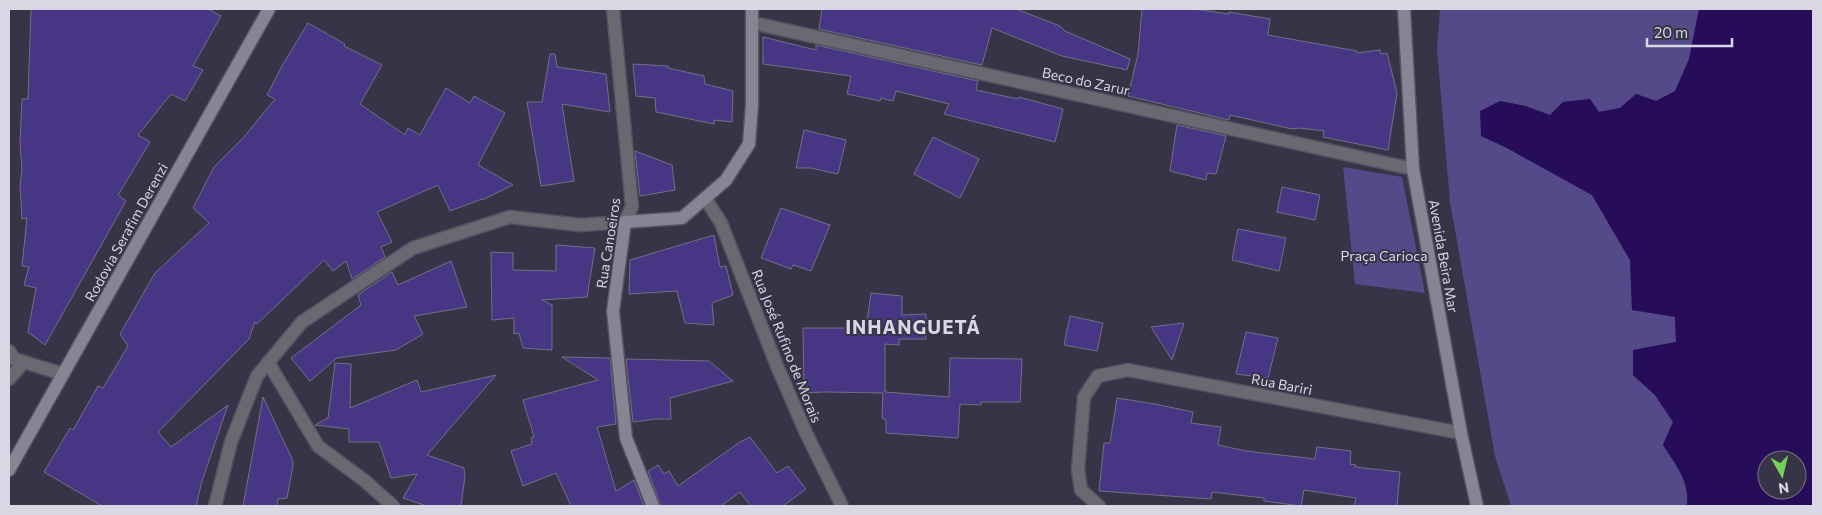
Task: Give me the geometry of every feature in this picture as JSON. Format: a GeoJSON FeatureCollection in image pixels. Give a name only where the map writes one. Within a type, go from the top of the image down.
{"type":"FeatureCollection","features":[{"type":"Feature","properties":{"kind":"street","name":"Rodovia Serafim Derenzi"},"geometry":{"type":"LineString","coordinates":[[9,470],[269,9]]}},
{"type":"Feature","properties":{"kind":"street","name":"Rua Canoeiros"},"geometry":{"type":"LineString","coordinates":[[613,9],[632,206],[625,222],[613,311],[626,438],[653,506]]}},
{"type":"Feature","properties":{"kind":"street"},"geometry":{"type":"LineString","coordinates":[[215,506],[231,442],[256,376],[302,322],[413,248],[510,217],[580,225],[682,218],[726,180],[749,144],[752,105],[752,9]]}},
{"type":"Feature","properties":{"kind":"street","name":"Avenida Beira Mar"},"geometry":{"type":"LineString","coordinates":[[1404,9],[1413,169],[1477,506]]}},
{"type":"Feature","properties":{"kind":"street","name":"Beco do Zarur"},"geometry":{"type":"LineString","coordinates":[[753,22],[1413,169]]}},
{"type":"Feature","properties":{"kind":"street","name":"Rua José Rufino de Morais"},"geometry":{"type":"LineString","coordinates":[[705,198],[721,223],[777,366],[806,433],[842,506]]}},
{"type":"Feature","properties":{"kind":"street"},"geometry":{"type":"LineString","coordinates":[[9,351],[14,360],[63,374]]}},
{"type":"Feature","properties":{"kind":"street"},"geometry":{"type":"LineString","coordinates":[[9,378],[24,362]]}},
{"type":"Feature","properties":{"kind":"street"},"geometry":{"type":"LineString","coordinates":[[268,362],[318,446],[365,481],[393,506]]}},
{"type":"Feature","properties":{"kind":"street","name":"Rua Bariri"},"geometry":{"type":"LineString","coordinates":[[1099,506],[1081,490],[1078,469],[1084,397],[1098,376],[1128,370],[1462,433]]}},
{"type":"Feature","properties":{"kind":"green space"},"geometry":{"type":"Polygon","coordinates":[[[1440,9],[1699,9],[1689,59],[1676,91],[1656,101],[1636,94],[1620,108],[1599,112],[1589,99],[1563,102],[1550,115],[1525,106],[1500,101],[1481,136],[1505,147],[1592,195],[1630,260],[1632,310],[1675,316],[1676,342],[1634,350],[1633,375],[1655,395],[1673,422],[1663,445],[1684,481],[1687,506],[1511,506],[1495,456],[1450,202],[1437,50],[1440,9]]]}},
{"type":"Feature","properties":{"kind":"green space","name":"Praça Carioca"},"geometry":{"type":"Polygon","coordinates":[[[1343,167],[1402,177],[1425,293],[1355,284],[1343,167]]]}},
{"type":"Feature","properties":{"kind":"shaded area"},"geometry":{"type":"Polygon","coordinates":[[[1699,9],[1813,9],[1813,506],[1687,506],[1684,481],[1663,445],[1673,422],[1655,395],[1633,375],[1633,350],[1676,342],[1675,317],[1632,310],[1630,260],[1592,195],[1505,147],[1481,136],[1480,111],[1500,101],[1525,106],[1550,115],[1563,102],[1590,99],[1599,112],[1620,108],[1636,94],[1656,101],[1675,91],[1689,59],[1699,9]]]}},
{"type":"Feature","properties":{"kind":"building"},"geometry":{"type":"Polygon","coordinates":[[[31,9],[208,9],[221,16],[193,66],[203,70],[185,101],[171,94],[138,135],[150,142],[118,195],[126,201],[45,345],[28,332],[36,288],[24,285],[29,267],[22,266],[27,218],[22,219],[20,142],[22,99],[28,99],[31,9]]]}},
{"type":"Feature","properties":{"kind":"building"},"geometry":{"type":"Polygon","coordinates":[[[822,9],[1016,9],[1060,26],[1065,31],[1130,59],[1127,70],[1062,56],[992,28],[982,65],[819,29],[822,9]]]}},
{"type":"Feature","properties":{"kind":"building"},"geometry":{"type":"Polygon","coordinates":[[[1142,9],[1194,9],[1229,14],[1229,12],[1270,19],[1268,35],[1357,51],[1357,53],[1380,50],[1381,54],[1387,53],[1397,93],[1388,150],[1323,137],[1324,131],[1292,129],[1230,115],[1229,120],[1128,96],[1138,54],[1142,9]]]}},
{"type":"Feature","properties":{"kind":"building"},"geometry":{"type":"Polygon","coordinates":[[[308,23],[345,44],[344,46],[382,65],[360,104],[405,135],[408,128],[420,135],[446,88],[470,103],[474,96],[505,113],[478,165],[513,185],[482,200],[450,211],[438,185],[377,212],[392,242],[381,247],[385,257],[352,279],[346,261],[333,271],[324,260],[257,324],[255,322],[249,339],[158,432],[171,447],[228,405],[202,481],[196,506],[102,506],[44,472],[70,428],[73,430],[98,386],[103,388],[128,346],[120,334],[155,273],[209,223],[193,208],[214,167],[244,137],[275,99],[267,95],[308,23]]]}},
{"type":"Feature","properties":{"kind":"building"},"geometry":{"type":"Polygon","coordinates":[[[763,37],[816,50],[816,45],[978,81],[976,90],[1018,99],[1019,97],[1063,109],[1055,142],[944,114],[949,104],[896,91],[893,101],[881,98],[880,101],[847,94],[851,76],[763,64],[763,37]]]}},
{"type":"Feature","properties":{"kind":"building"},"geometry":{"type":"Polygon","coordinates":[[[550,54],[555,54],[557,67],[606,74],[610,112],[562,104],[574,181],[541,186],[527,102],[542,102],[550,54]]]}},
{"type":"Feature","properties":{"kind":"building"},"geometry":{"type":"Polygon","coordinates":[[[633,64],[668,66],[668,68],[704,76],[705,84],[733,91],[732,122],[714,120],[714,124],[656,112],[655,98],[636,96],[633,64]]]}},
{"type":"Feature","properties":{"kind":"building"},"geometry":{"type":"Polygon","coordinates":[[[1177,125],[1226,136],[1216,174],[1207,173],[1206,180],[1170,171],[1177,125]]]}},
{"type":"Feature","properties":{"kind":"building"},"geometry":{"type":"Polygon","coordinates":[[[804,130],[846,140],[838,174],[810,168],[796,168],[804,130]]]}},
{"type":"Feature","properties":{"kind":"building"},"geometry":{"type":"Polygon","coordinates":[[[933,137],[979,159],[960,198],[914,174],[933,137]]]}},
{"type":"Feature","properties":{"kind":"building"},"geometry":{"type":"Polygon","coordinates":[[[635,151],[672,165],[675,190],[640,196],[635,151]]]}},
{"type":"Feature","properties":{"kind":"building"},"geometry":{"type":"Polygon","coordinates":[[[1282,187],[1320,195],[1315,220],[1277,212],[1282,187]]]}},
{"type":"Feature","properties":{"kind":"building"},"geometry":{"type":"Polygon","coordinates":[[[781,208],[830,225],[811,271],[793,265],[791,269],[761,258],[781,208]]]}},
{"type":"Feature","properties":{"kind":"building"},"geometry":{"type":"Polygon","coordinates":[[[1238,229],[1286,238],[1279,271],[1232,260],[1238,229]]]}},
{"type":"Feature","properties":{"kind":"building"},"geometry":{"type":"Polygon","coordinates":[[[714,235],[720,267],[726,266],[733,295],[712,303],[714,325],[685,323],[677,291],[629,294],[630,260],[714,235]]]}},
{"type":"Feature","properties":{"kind":"building"},"geometry":{"type":"Polygon","coordinates":[[[556,245],[595,248],[587,297],[542,300],[552,305],[552,350],[523,348],[519,333],[514,334],[514,318],[492,320],[491,252],[513,253],[513,270],[556,271],[556,245]]]}},
{"type":"Feature","properties":{"kind":"building"},"geometry":{"type":"Polygon","coordinates":[[[451,261],[467,307],[414,316],[423,334],[396,350],[337,358],[310,381],[291,358],[361,305],[358,295],[392,272],[398,285],[451,261]]]}},
{"type":"Feature","properties":{"kind":"building"},"geometry":{"type":"Polygon","coordinates":[[[871,293],[902,296],[902,315],[926,314],[926,339],[899,339],[899,345],[885,344],[885,392],[949,397],[950,358],[1022,359],[1020,402],[981,402],[981,405],[960,404],[958,438],[886,433],[886,420],[882,418],[883,393],[804,393],[803,328],[866,328],[871,293]]]}},
{"type":"Feature","properties":{"kind":"building"},"geometry":{"type":"Polygon","coordinates":[[[1070,316],[1103,323],[1097,351],[1064,345],[1070,316]]]}},
{"type":"Feature","properties":{"kind":"building"},"geometry":{"type":"Polygon","coordinates":[[[1184,323],[1172,360],[1151,327],[1184,323]]]}},
{"type":"Feature","properties":{"kind":"building"},"geometry":{"type":"Polygon","coordinates":[[[1246,332],[1278,338],[1268,378],[1236,374],[1246,332]]]}},
{"type":"Feature","properties":{"kind":"building"},"geometry":{"type":"Polygon","coordinates":[[[562,357],[610,358],[616,424],[597,427],[616,491],[634,480],[644,506],[571,506],[556,473],[523,486],[511,451],[532,444],[531,438],[534,437],[523,400],[598,380],[562,357]]]}},
{"type":"Feature","properties":{"kind":"building"},"geometry":{"type":"Polygon","coordinates":[[[626,359],[709,361],[733,381],[670,398],[671,419],[633,422],[626,359]]]}},
{"type":"Feature","properties":{"kind":"building"},"geometry":{"type":"Polygon","coordinates":[[[335,363],[351,364],[350,408],[417,380],[421,392],[496,375],[427,455],[464,468],[465,476],[461,506],[427,506],[403,498],[417,474],[391,478],[379,442],[349,442],[349,429],[315,425],[328,418],[335,363]]]}},
{"type":"Feature","properties":{"kind":"building"},"geometry":{"type":"Polygon","coordinates":[[[263,397],[293,461],[287,498],[278,499],[277,506],[243,506],[263,397]]]}},
{"type":"Feature","properties":{"kind":"building"},"geometry":{"type":"Polygon","coordinates":[[[1117,398],[1193,412],[1191,423],[1221,427],[1218,445],[1246,451],[1315,459],[1317,447],[1351,451],[1350,464],[1356,465],[1355,467],[1400,472],[1397,506],[1354,506],[1356,498],[1304,490],[1301,506],[1264,501],[1264,498],[1212,492],[1211,499],[1099,491],[1104,443],[1110,443],[1117,398]]]}},
{"type":"Feature","properties":{"kind":"building"},"geometry":{"type":"Polygon","coordinates":[[[750,437],[777,473],[788,466],[806,489],[783,506],[751,506],[740,492],[721,506],[661,506],[648,471],[658,465],[664,474],[669,471],[678,486],[750,437]]]}},
{"type":"Feature","properties":{"kind":"district","name":"INHANGUETÁ"},"geometry":{"type":"Point","coordinates":[913,326]}}]}
